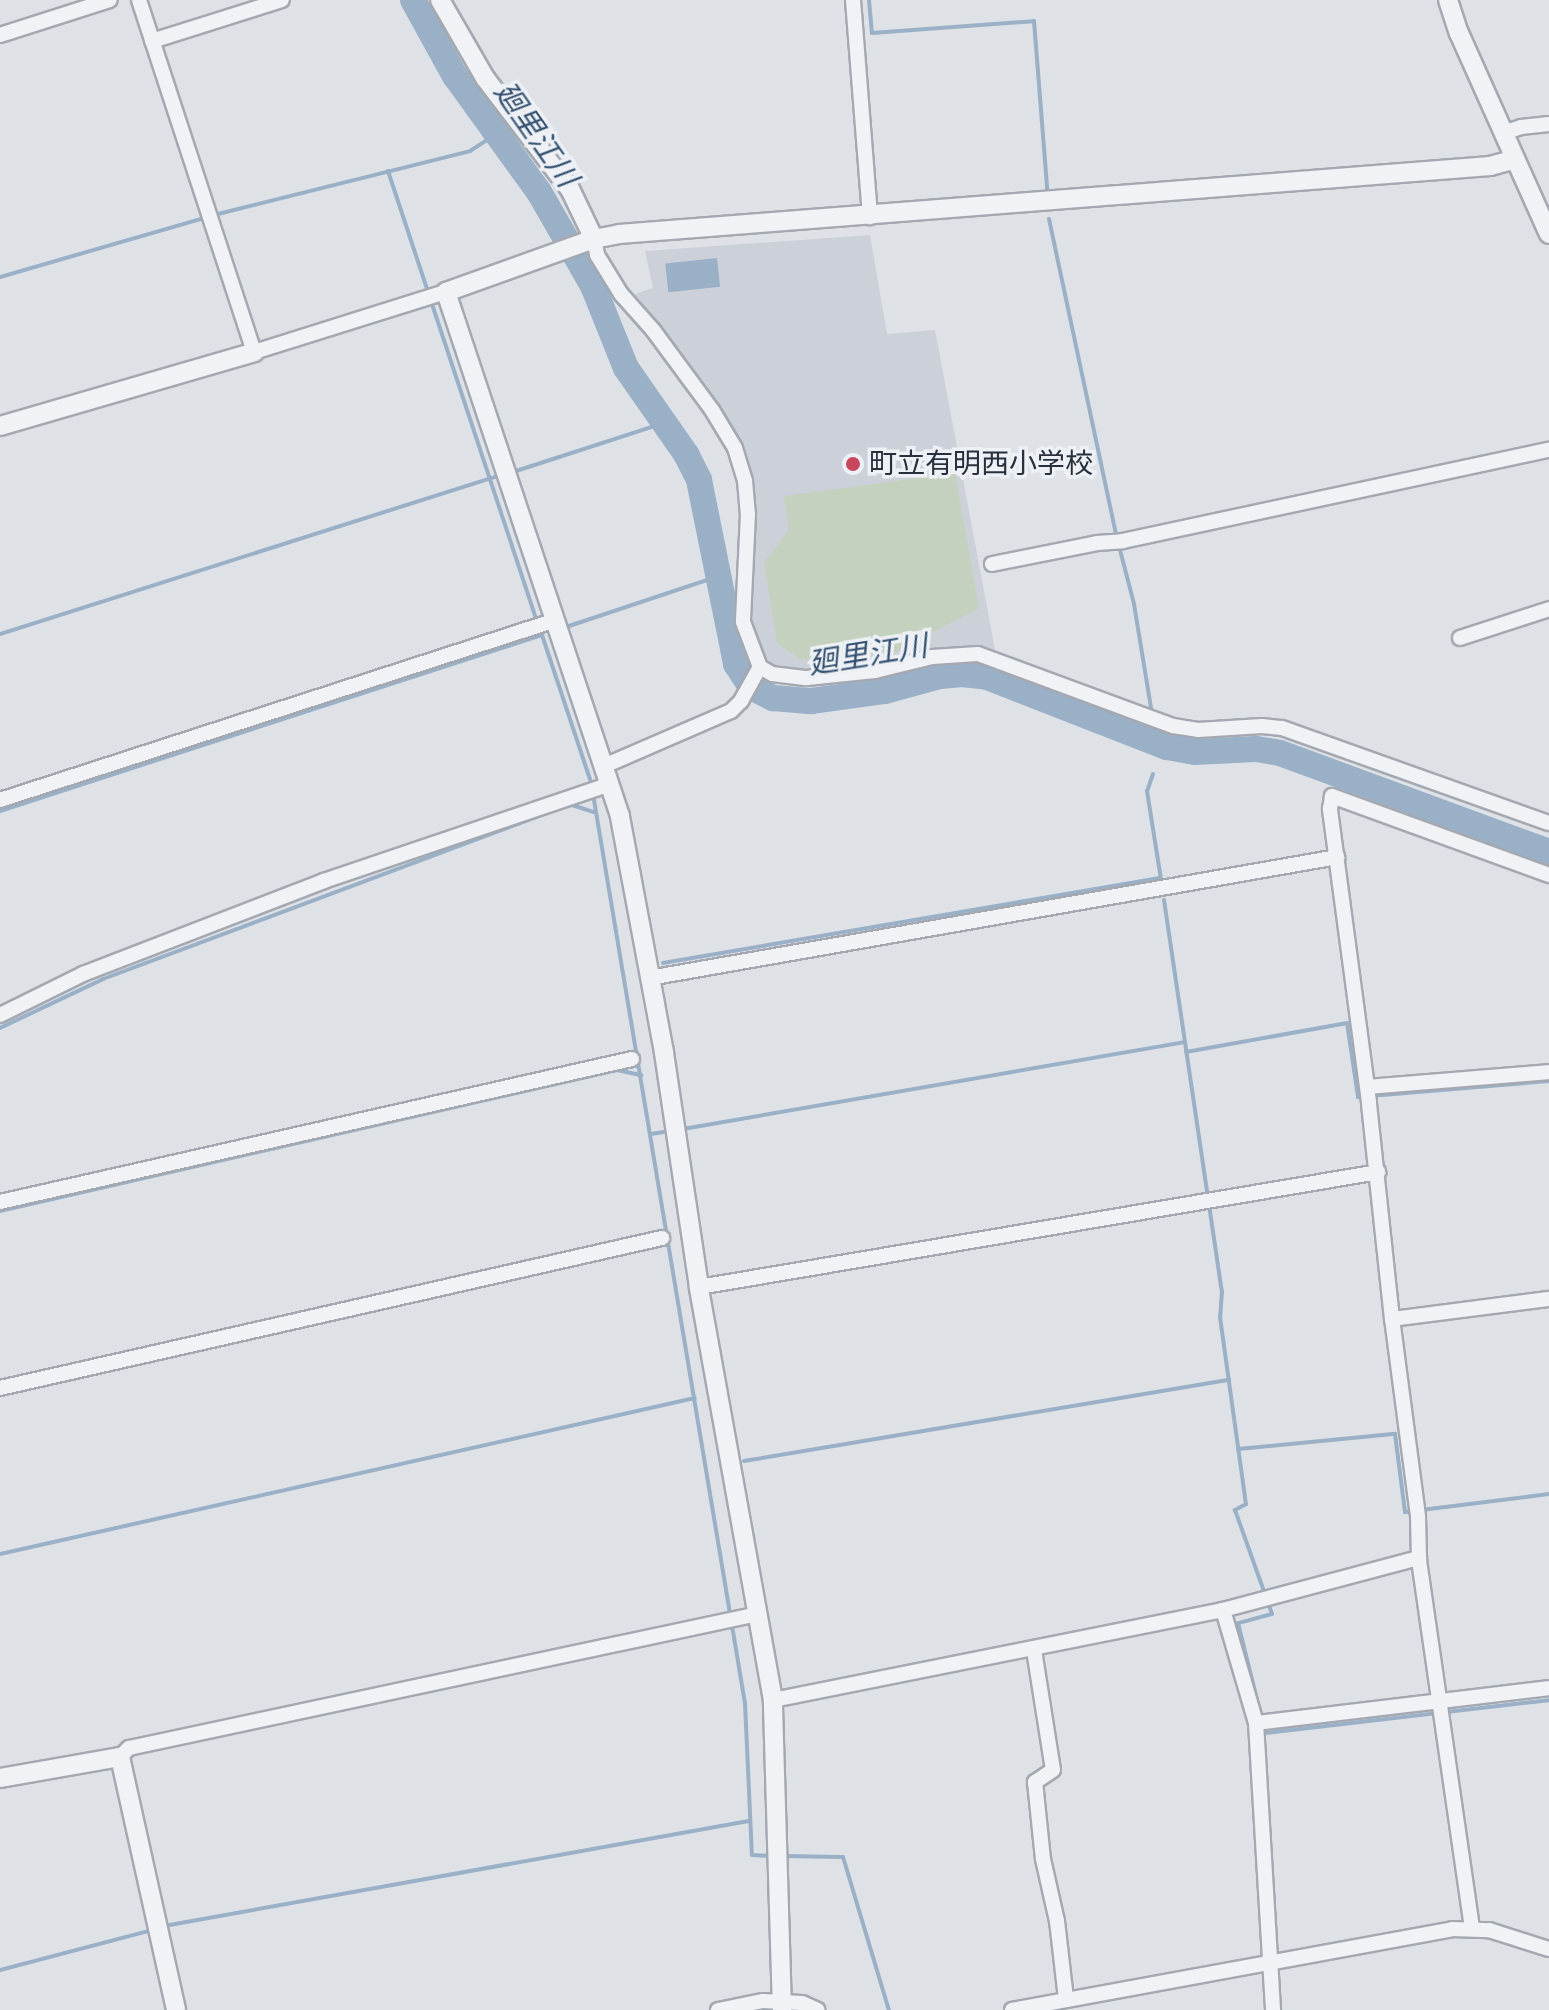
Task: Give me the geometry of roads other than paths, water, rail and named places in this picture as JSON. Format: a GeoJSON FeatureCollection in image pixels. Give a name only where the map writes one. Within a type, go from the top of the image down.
{"type":"FeatureCollection","features":[{"type":"Feature","properties":{"kind":"street"},"geometry":{"type":"LineString","coordinates":[[0,35],[110,0]]}},
{"type":"Feature","properties":{"kind":"street"},"geometry":{"type":"LineString","coordinates":[[139,0],[254,352]]}},
{"type":"Feature","properties":{"kind":"street"},"geometry":{"type":"LineString","coordinates":[[152,41],[282,0]]}},
{"type":"Feature","properties":{"kind":"street"},"geometry":{"type":"LineString","coordinates":[[440,0],[485,78],[570,189],[597,255],[621,294],[653,330],[735,448],[745,481],[748,514],[743,622],[760,667],[772,674],[807,678],[875,671],[932,657],[978,654],[1148,718],[1198,730],[1262,726],[1282,728],[1549,823]]}},
{"type":"Feature","properties":{"kind":"street"},"geometry":{"type":"LineString","coordinates":[[853,0],[870,217]]}},
{"type":"Feature","properties":{"kind":"street"},"geometry":{"type":"LineString","coordinates":[[1448,0],[1513,160],[1549,234]]}},
{"type":"Feature","properties":{"kind":"street"},"geometry":{"type":"LineString","coordinates":[[1503,133],[1521,127],[1549,124]]}},
{"type":"Feature","properties":{"kind":"street"},"geometry":{"type":"LineString","coordinates":[[0,426],[435,296],[562,253],[590,240],[619,234],[870,217],[1490,166],[1513,160]]}},
{"type":"Feature","properties":{"kind":"street"},"geometry":{"type":"LineString","coordinates":[[435,296],[507,473],[550,626],[600,783],[620,816],[676,1130],[699,1287],[773,1700],[782,2006]]}},
{"type":"Feature","properties":{"kind":"street"},"geometry":{"type":"LineString","coordinates":[[992,564],[1117,542],[1549,450]]}},
{"type":"Feature","properties":{"kind":"street"},"geometry":{"type":"LineString","coordinates":[[1460,638],[1549,609]]}},
{"type":"Feature","properties":{"kind":"street"},"geometry":{"type":"LineString","coordinates":[[0,800],[550,626]]}},
{"type":"Feature","properties":{"kind":"street"},"geometry":{"type":"LineString","coordinates":[[0,1015],[83,974],[324,881],[600,783],[731,711],[741,701],[760,667]]}},
{"type":"Feature","properties":{"kind":"street"},"geometry":{"type":"LineString","coordinates":[[1472,1928],[1419,1558],[1417,1510],[1392,1319],[1378,1172],[1330,809],[1332,796],[1549,875]]}},
{"type":"Feature","properties":{"kind":"street"},"geometry":{"type":"LineString","coordinates":[[649,978],[1337,857]]}},
{"type":"Feature","properties":{"kind":"street"},"geometry":{"type":"LineString","coordinates":[[0,1202],[632,1059]]}},
{"type":"Feature","properties":{"kind":"street"},"geometry":{"type":"LineString","coordinates":[[1368,1093],[1549,1072]]}},
{"type":"Feature","properties":{"kind":"street"},"geometry":{"type":"LineString","coordinates":[[699,1287],[1378,1172]]}},
{"type":"Feature","properties":{"kind":"street"},"geometry":{"type":"LineString","coordinates":[[0,1388],[662,1238]]}},
{"type":"Feature","properties":{"kind":"street"},"geometry":{"type":"LineString","coordinates":[[1392,1319],[1549,1299]]}},
{"type":"Feature","properties":{"kind":"street"},"geometry":{"type":"LineString","coordinates":[[773,1700],[1223,1610],[1419,1558]]}},
{"type":"Feature","properties":{"kind":"street"},"geometry":{"type":"LineString","coordinates":[[1223,1610],[1261,1723],[1273,2010]]}},
{"type":"Feature","properties":{"kind":"street"},"geometry":{"type":"LineString","coordinates":[[0,1778],[120,1757],[129,1748],[758,1614]]}},
{"type":"Feature","properties":{"kind":"street"},"geometry":{"type":"LineString","coordinates":[[1034,1650],[1053,1770],[1035,1782],[1043,1859],[1057,1921],[1066,1999]]}},
{"type":"Feature","properties":{"kind":"street"},"geometry":{"type":"LineString","coordinates":[[1261,1723],[1442,1709],[1549,1688]]}},
{"type":"Feature","properties":{"kind":"street"},"geometry":{"type":"LineString","coordinates":[[120,1757],[176,2010]]}},
{"type":"Feature","properties":{"kind":"street"},"geometry":{"type":"LineString","coordinates":[[1012,2010],[1271,1961],[1472,1928],[1549,1949]]}},
{"type":"Feature","properties":{"kind":"street"},"geometry":{"type":"LineString","coordinates":[[718,2010],[763,2001],[782,2006],[802,2003],[818,2010]]}},
{"type":"Feature","properties":{"kind":"water"},"geometry":{"type":"Polygon","coordinates":[[[717,258],[720,287],[668,292],[665,263],[717,258]]]}},
{"type":"Feature","properties":{"kind":"waterway","name":"廻里江川"},"geometry":{"type":"LineString","coordinates":[[413,0],[455,76],[539,192],[593,286],[626,368],[686,454],[699,480],[736,664],[751,687],[773,698],[811,701],[885,691],[940,676],[963,674],[987,677],[1167,747],[1195,752],[1256,749],[1280,753],[1549,852]]}},
{"type":"Feature","properties":{"kind":"waterway"},"geometry":{"type":"LineString","coordinates":[[869,0],[872,33],[1034,21],[1047,188]]}},
{"type":"Feature","properties":{"kind":"waterway"},"geometry":{"type":"LineString","coordinates":[[214,215],[470,151],[496,134]]}},
{"type":"Feature","properties":{"kind":"waterway"},"geometry":{"type":"LineString","coordinates":[[388,171],[537,621]]}},
{"type":"Feature","properties":{"kind":"waterway"},"geometry":{"type":"LineString","coordinates":[[0,277],[205,218]]}},
{"type":"Feature","properties":{"kind":"waterway"},"geometry":{"type":"LineString","coordinates":[[1049,219],[1117,538]]}},
{"type":"Feature","properties":{"kind":"waterway"},"geometry":{"type":"LineString","coordinates":[[513,472],[664,423]]}},
{"type":"Feature","properties":{"kind":"waterway"},"geometry":{"type":"LineString","coordinates":[[0,634],[501,475]]}},
{"type":"Feature","properties":{"kind":"waterway"},"geometry":{"type":"LineString","coordinates":[[1119,546],[1134,604],[1152,714]]}},
{"type":"Feature","properties":{"kind":"waterway"},"geometry":{"type":"LineString","coordinates":[[563,628],[716,577]]}},
{"type":"Feature","properties":{"kind":"waterway"},"geometry":{"type":"LineString","coordinates":[[0,811],[542,635],[592,785]]}},
{"type":"Feature","properties":{"kind":"waterway"},"geometry":{"type":"LineString","coordinates":[[1143,739],[1149,722]]}},
{"type":"Feature","properties":{"kind":"waterway"},"geometry":{"type":"LineString","coordinates":[[1162,755],[1167,747]]}},
{"type":"Feature","properties":{"kind":"waterway"},"geometry":{"type":"LineString","coordinates":[[1153,774],[1147,791],[1161,879]]}},
{"type":"Feature","properties":{"kind":"waterway"},"geometry":{"type":"LineString","coordinates":[[593,794],[745,1703],[752,1855],[773,1856]]}},
{"type":"Feature","properties":{"kind":"waterway"},"geometry":{"type":"LineString","coordinates":[[569,804],[594,812]]}},
{"type":"Feature","properties":{"kind":"waterway"},"geometry":{"type":"LineString","coordinates":[[0,1028],[103,979],[550,812]]}},
{"type":"Feature","properties":{"kind":"waterway"},"geometry":{"type":"LineString","coordinates":[[663,963],[1160,878]]}},
{"type":"Feature","properties":{"kind":"waterway"},"geometry":{"type":"LineString","coordinates":[[1164,900],[1222,1291],[1220,1317],[1246,1504],[1235,1510],[1272,1614],[1238,1623],[1258,1704]]}},
{"type":"Feature","properties":{"kind":"waterway"},"geometry":{"type":"LineString","coordinates":[[1186,1052],[1347,1023],[1358,1097],[1549,1081]]}},
{"type":"Feature","properties":{"kind":"waterway"},"geometry":{"type":"LineString","coordinates":[[683,1129],[1185,1042]]}},
{"type":"Feature","properties":{"kind":"waterway"},"geometry":{"type":"LineString","coordinates":[[0,1211],[617,1070],[641,1075]]}},
{"type":"Feature","properties":{"kind":"waterway"},"geometry":{"type":"LineString","coordinates":[[651,1134],[670,1131]]}},
{"type":"Feature","properties":{"kind":"waterway"},"geometry":{"type":"LineString","coordinates":[[744,1461],[1229,1380]]}},
{"type":"Feature","properties":{"kind":"waterway"},"geometry":{"type":"LineString","coordinates":[[0,1554],[695,1398]]}},
{"type":"Feature","properties":{"kind":"waterway"},"geometry":{"type":"LineString","coordinates":[[1238,1449],[1395,1434],[1405,1512],[1549,1494]]}},
{"type":"Feature","properties":{"kind":"waterway"},"geometry":{"type":"LineString","coordinates":[[1265,1733],[1549,1700]]}},
{"type":"Feature","properties":{"kind":"waterway"},"geometry":{"type":"LineString","coordinates":[[1262,1724],[1276,1943]]}},
{"type":"Feature","properties":{"kind":"waterway"},"geometry":{"type":"LineString","coordinates":[[164,1926],[749,1821]]}},
{"type":"Feature","properties":{"kind":"waterway"},"geometry":{"type":"LineString","coordinates":[[782,1856],[843,1857],[889,2010]]}},
{"type":"Feature","properties":{"kind":"waterway"},"geometry":{"type":"LineString","coordinates":[[0,1970],[152,1930]]}},
{"type":"Feature","properties":{"kind":"place","name":"町立有明西小学校"},"geometry":{"type":"Point","coordinates":[853,464]}}]}
